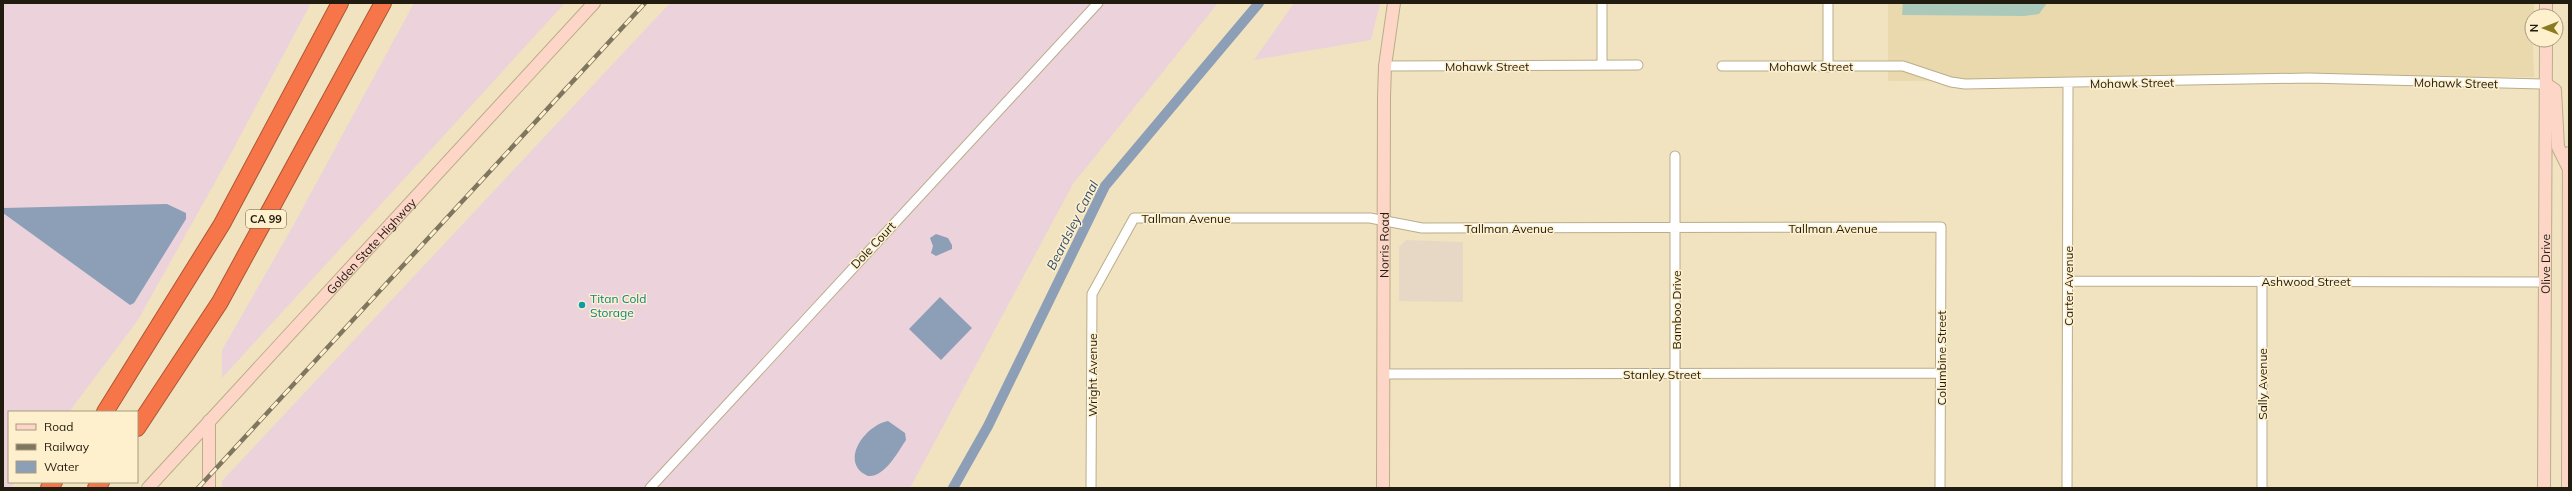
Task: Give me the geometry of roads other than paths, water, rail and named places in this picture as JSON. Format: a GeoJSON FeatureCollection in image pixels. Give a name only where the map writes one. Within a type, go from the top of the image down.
{"type":"FeatureCollection","features":[{"type":"Feature","properties":{"kind":"highway","name":"CA 99"},"geometry":{"type":"LineString","coordinates":[[106,411],[222,224],[340,3]]}},
{"type":"Feature","properties":{"kind":"highway","name":"CA 99"},"geometry":{"type":"LineString","coordinates":[[138,426],[220,302],[383,3]]}},
{"type":"Feature","properties":{"kind":"street","name":"Golden State Highway"},"geometry":{"type":"LineString","coordinates":[[148,488],[594,3]]}},
{"type":"Feature","properties":{"kind":"street","name":"Dole Court"},"geometry":{"type":"LineString","coordinates":[[650,488],[1098,3]]}},
{"type":"Feature","properties":{"kind":"street","name":"Norris Road"},"geometry":{"type":"LineString","coordinates":[[1383,488],[1385,66],[1394,3]]}},
{"type":"Feature","properties":{"kind":"street"},"geometry":{"type":"LineString","coordinates":[[1602,3],[1602,65]]}},
{"type":"Feature","properties":{"kind":"street"},"geometry":{"type":"LineString","coordinates":[[1828,3],[1828,67]]}},
{"type":"Feature","properties":{"kind":"street","name":"Olive Drive"},"geometry":{"type":"LineString","coordinates":[[2544,488],[2546,48]]}},
{"type":"Feature","properties":{"kind":"street","name":"Mohawk Street"},"geometry":{"type":"LineString","coordinates":[[1385,66],[1638,65]]}},
{"type":"Feature","properties":{"kind":"street","name":"Mohawk Street"},"geometry":{"type":"LineString","coordinates":[[1722,66],[1903,66],[1951,82],[1965,84],[2068,84],[2308,78],[2546,84]]}},
{"type":"Feature","properties":{"kind":"street","name":"Carter Avenue"},"geometry":{"type":"LineString","coordinates":[[2067,488],[2068,84]]}},
{"type":"Feature","properties":{"kind":"street"},"geometry":{"type":"LineString","coordinates":[[2546,84],[2555,90],[2558,147],[2569,168]]}},
{"type":"Feature","properties":{"kind":"street","name":"Olive Drive"},"geometry":{"type":"LineString","coordinates":[[2568,488],[2569,153]]}},
{"type":"Feature","properties":{"kind":"street","name":"Bamboo Drive"},"geometry":{"type":"LineString","coordinates":[[1675,156],[1675,488]]}},
{"type":"Feature","properties":{"kind":"street","name":"Tallman Avenue"},"geometry":{"type":"LineString","coordinates":[[1107,266],[1134,218],[1384,219],[1422,228],[1941,227]]}},
{"type":"Feature","properties":{"kind":"street","name":"Columbine Street"},"geometry":{"type":"LineString","coordinates":[[1940,488],[1941,227]]}},
{"type":"Feature","properties":{"kind":"street","name":"Wright Avenue"},"geometry":{"type":"LineString","coordinates":[[1091,488],[1092,294],[1107,266]]}},
{"type":"Feature","properties":{"kind":"street","name":"Ashwood Street"},"geometry":{"type":"LineString","coordinates":[[2068,281],[2545,282]]}},
{"type":"Feature","properties":{"kind":"street","name":"Sally Avenue"},"geometry":{"type":"LineString","coordinates":[[2262,281],[2262,488]]}},
{"type":"Feature","properties":{"kind":"street","name":"Stanley Street"},"geometry":{"type":"LineString","coordinates":[[1383,374],[1941,374]]}},
{"type":"Feature","properties":{"kind":"street"},"geometry":{"type":"LineString","coordinates":[[209,488],[210,421]]}},
{"type":"Feature","properties":{"kind":"water"},"geometry":{"type":"Polygon","coordinates":[[[167,204],[186,213],[186,219],[134,303],[130,305],[3,213],[4,208],[167,204]]]}},
{"type":"Feature","properties":{"kind":"water"},"geometry":{"type":"Polygon","coordinates":[[[936,234],[948,238],[952,245],[952,249],[936,256],[931,253],[933,246],[930,238],[936,234]]]}},
{"type":"Feature","properties":{"kind":"water"},"geometry":{"type":"Polygon","coordinates":[[[940,297],[972,328],[941,360],[909,329],[940,297]]]}},
{"type":"Feature","properties":{"kind":"water"},"geometry":{"type":"Polygon","coordinates":[[[888,421],[905,433],[906,440],[885,469],[874,476],[868,476],[859,470],[855,462],[855,454],[858,445],[871,429],[888,421]]]}},
{"type":"Feature","properties":{"kind":"waterway","name":"Beardsley Canal"},"geometry":{"type":"LineString","coordinates":[[953,488],[988,426],[1105,186],[1259,3]]}},
{"type":"Feature","properties":{"kind":"railway"},"geometry":{"type":"LineString","coordinates":[[198,488],[645,3]]}},
{"type":"Feature","properties":{"kind":"place","name":"Titan Cold Storage"},"geometry":{"type":"Point","coordinates":[582,305]}}]}
